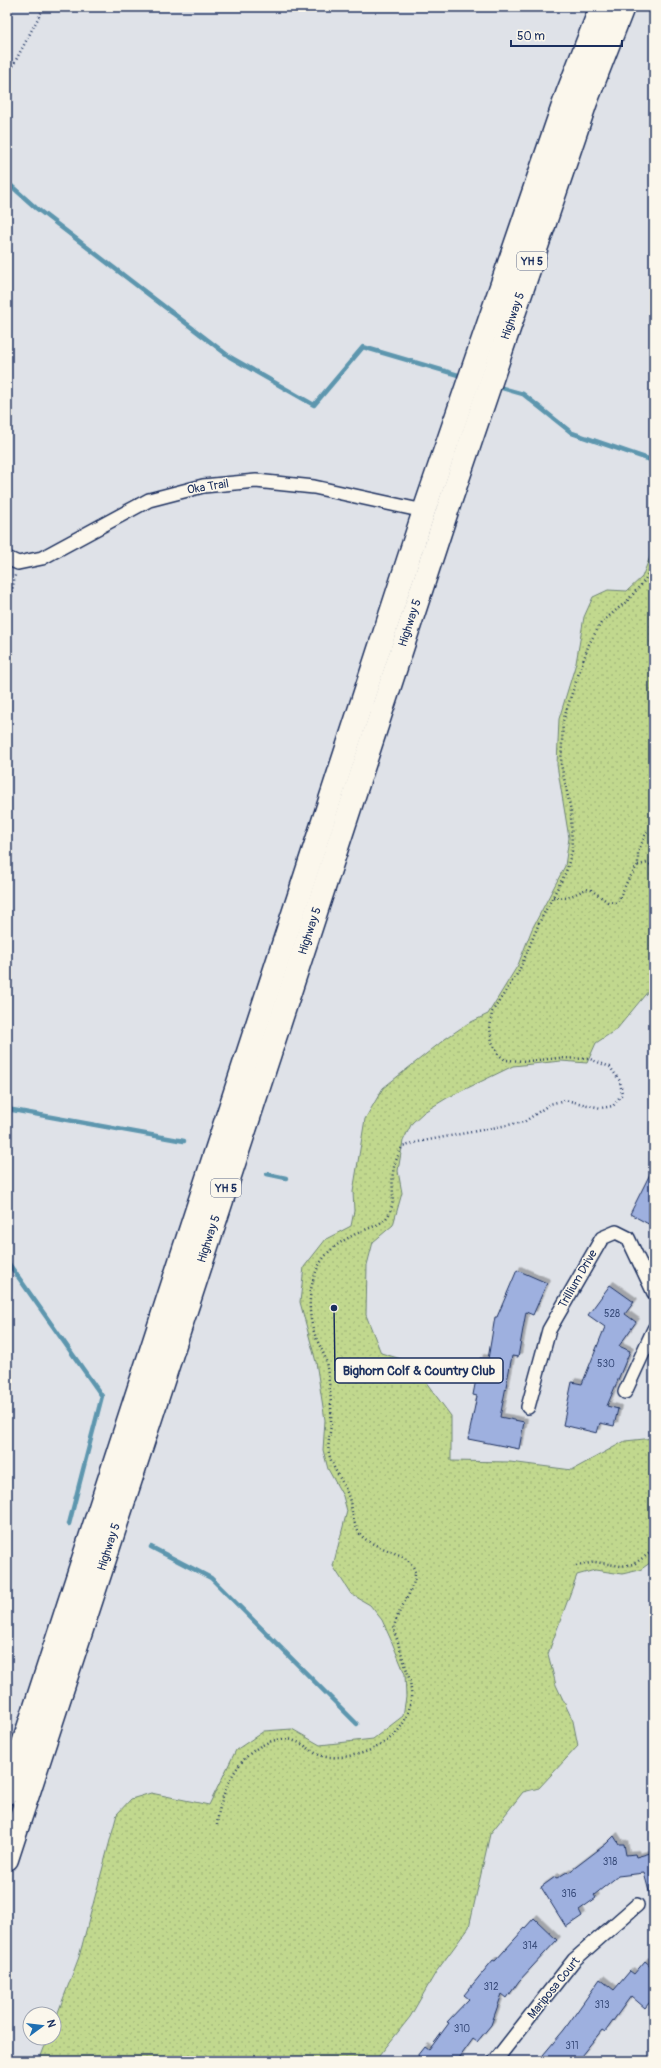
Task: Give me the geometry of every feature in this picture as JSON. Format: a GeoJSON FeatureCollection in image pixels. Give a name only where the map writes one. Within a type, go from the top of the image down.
{"type":"FeatureCollection","features":[{"type":"Feature","properties":{"kind":"highway","name":"Highway 5"},"geometry":{"type":"LineString","coordinates":[[7,1793],[424,511],[566,94],[601,7]]}},
{"type":"Feature","properties":{"kind":"highway","name":"Highway 5"},"geometry":{"type":"LineString","coordinates":[[7,1859],[444,517],[586,102],[623,7]]}},
{"type":"Feature","properties":{"kind":"street","name":"Oka Trail"},"geometry":{"type":"LineString","coordinates":[[12,561],[42,558],[150,500],[202,486],[256,481],[314,487],[424,511]]}},
{"type":"Feature","properties":{"kind":"street","name":"Trillium Drive"},"geometry":{"type":"LineString","coordinates":[[528,1406],[549,1330],[602,1238],[616,1232],[628,1238],[654,1293]]}},
{"type":"Feature","properties":{"kind":"street"},"geometry":{"type":"LineString","coordinates":[[625,1392],[654,1328]]}},
{"type":"Feature","properties":{"kind":"street","name":"Mariposa Court"},"geometry":{"type":"LineString","coordinates":[[496,2061],[574,1960],[637,1905]]}},
{"type":"Feature","properties":{"kind":"path"},"geometry":{"type":"LineString","coordinates":[[7,77],[44,7]]}},
{"type":"Feature","properties":{"kind":"path"},"geometry":{"type":"LineString","coordinates":[[7,603],[11,597],[12,561]]}},
{"type":"Feature","properties":{"kind":"path"},"geometry":{"type":"LineString","coordinates":[[217,1825],[218,1812],[230,1779],[247,1755],[262,1745],[280,1739],[294,1740],[315,1754],[327,1757],[359,1754],[377,1748],[393,1736],[401,1728],[410,1707],[412,1692],[394,1629],[400,1610],[412,1588],[415,1572],[411,1562],[368,1542],[358,1530],[348,1493],[332,1466],[328,1450],[331,1420],[325,1358],[314,1334],[309,1315],[312,1283],[318,1265],[328,1251],[339,1241],[377,1225],[389,1215],[394,1197],[392,1175],[395,1161],[402,1148],[418,1142],[524,1122],[550,1104],[565,1100],[601,1108],[613,1106],[622,1094],[620,1081],[610,1067],[590,1059],[559,1058],[528,1061],[505,1060],[498,1054],[492,1042],[490,1028],[492,1012],[519,971],[540,921],[566,872],[572,851],[571,811],[561,764],[563,721],[589,644],[601,623],[628,600],[645,580],[654,562]]}},
{"type":"Feature","properties":{"kind":"path"},"geometry":{"type":"LineString","coordinates":[[553,897],[567,898],[586,889],[591,890],[608,902],[617,903],[628,880],[638,865],[638,852],[648,829]]}},
{"type":"Feature","properties":{"kind":"path"},"geometry":{"type":"LineString","coordinates":[[638,865],[648,863],[654,867]]}},
{"type":"Feature","properties":{"kind":"path"},"geometry":{"type":"LineString","coordinates":[[576,1566],[595,1562],[621,1566],[634,1564],[654,1550]]}},
{"type":"Feature","properties":{"kind":"green space"},"geometry":{"type":"Polygon","coordinates":[[[654,547],[654,984],[617,1029],[596,1043],[587,1063],[561,1061],[513,1066],[447,1098],[424,1112],[412,1123],[403,1141],[398,1171],[402,1193],[393,1225],[373,1242],[367,1265],[366,1315],[381,1353],[411,1362],[451,1416],[451,1461],[510,1462],[572,1470],[625,1441],[654,1438],[654,1560],[640,1570],[622,1574],[595,1570],[577,1575],[548,1654],[556,1685],[573,1721],[578,1746],[539,1788],[523,1792],[490,1834],[469,1927],[436,1972],[410,2017],[375,2061],[39,2061],[45,2046],[62,2046],[62,2006],[60,2006],[79,1957],[117,1814],[131,1799],[151,1793],[209,1805],[236,1750],[264,1731],[292,1729],[320,1745],[373,1739],[403,1716],[406,1697],[405,1674],[382,1620],[370,1605],[351,1594],[333,1566],[347,1511],[343,1496],[328,1469],[323,1450],[325,1420],[316,1362],[300,1302],[304,1267],[326,1239],[351,1226],[354,1211],[353,1192],[365,1119],[383,1088],[445,1039],[467,1024],[488,1014],[518,965],[532,929],[565,866],[569,838],[557,765],[559,719],[576,663],[584,617],[593,597],[608,590],[627,591],[642,577],[654,547]]]}},
{"type":"Feature","properties":{"kind":"building"},"geometry":{"type":"Polygon","coordinates":[[[654,1166],[654,1227],[630,1214],[654,1166]]]}},
{"type":"Feature","properties":{"kind":"building"},"geometry":{"type":"Polygon","coordinates":[[[517,1270],[547,1283],[533,1315],[526,1312],[518,1357],[512,1356],[500,1417],[524,1422],[519,1449],[468,1439],[477,1396],[473,1395],[480,1358],[488,1359],[495,1317],[497,1317],[517,1270]]]}},
{"type":"Feature","properties":{"kind":"building"},"geometry":{"type":"Polygon","coordinates":[[[610,1285],[634,1302],[625,1314],[636,1322],[619,1346],[630,1351],[607,1406],[618,1409],[614,1426],[600,1423],[597,1433],[563,1425],[572,1382],[582,1384],[605,1327],[588,1315],[610,1285]]]}},
{"type":"Feature","properties":{"kind":"building"},"geometry":{"type":"Polygon","coordinates":[[[614,1836],[619,1844],[624,1844],[626,1855],[635,1854],[636,1857],[654,1852],[654,1894],[650,1895],[644,1873],[618,1876],[594,1895],[596,1898],[579,1910],[582,1916],[566,1927],[541,1887],[555,1877],[557,1878],[567,1872],[568,1873],[606,1844],[614,1836]]]}},
{"type":"Feature","properties":{"kind":"building"},"geometry":{"type":"Polygon","coordinates":[[[534,1918],[557,1940],[519,1981],[507,1998],[502,1994],[491,2025],[477,2042],[473,2039],[457,2061],[414,2061],[425,2047],[429,2050],[449,2023],[447,2022],[469,1999],[464,1995],[493,1960],[495,1961],[534,1918]]]}},
{"type":"Feature","properties":{"kind":"building"},"geometry":{"type":"Polygon","coordinates":[[[645,1961],[654,1969],[654,1997],[645,2008],[631,1996],[605,2032],[602,2030],[577,2061],[538,2061],[564,2030],[600,1979],[614,1990],[630,1971],[634,1974],[645,1961]]]}},
{"type":"Feature","properties":{"kind":"waterway"},"geometry":{"type":"LineString","coordinates":[[7,182],[36,208],[230,357],[314,405],[363,347],[465,377]]}},
{"type":"Feature","properties":{"kind":"waterway"},"geometry":{"type":"LineString","coordinates":[[495,386],[523,394],[572,433],[654,461]]}},
{"type":"Feature","properties":{"kind":"waterway"},"geometry":{"type":"LineString","coordinates":[[7,1109],[184,1141]]}},
{"type":"Feature","properties":{"kind":"waterway"},"geometry":{"type":"LineString","coordinates":[[267,1174],[286,1178]]}},
{"type":"Feature","properties":{"kind":"waterway"},"geometry":{"type":"LineString","coordinates":[[7,1261],[102,1396],[69,1524]]}},
{"type":"Feature","properties":{"kind":"waterway"},"geometry":{"type":"LineString","coordinates":[[151,1547],[211,1578],[357,1724]]}},
{"type":"Feature","properties":{"kind":"place","name":"Bighorn Colf & Country Club"},"geometry":{"type":"Point","coordinates":[334,1308]}}]}
